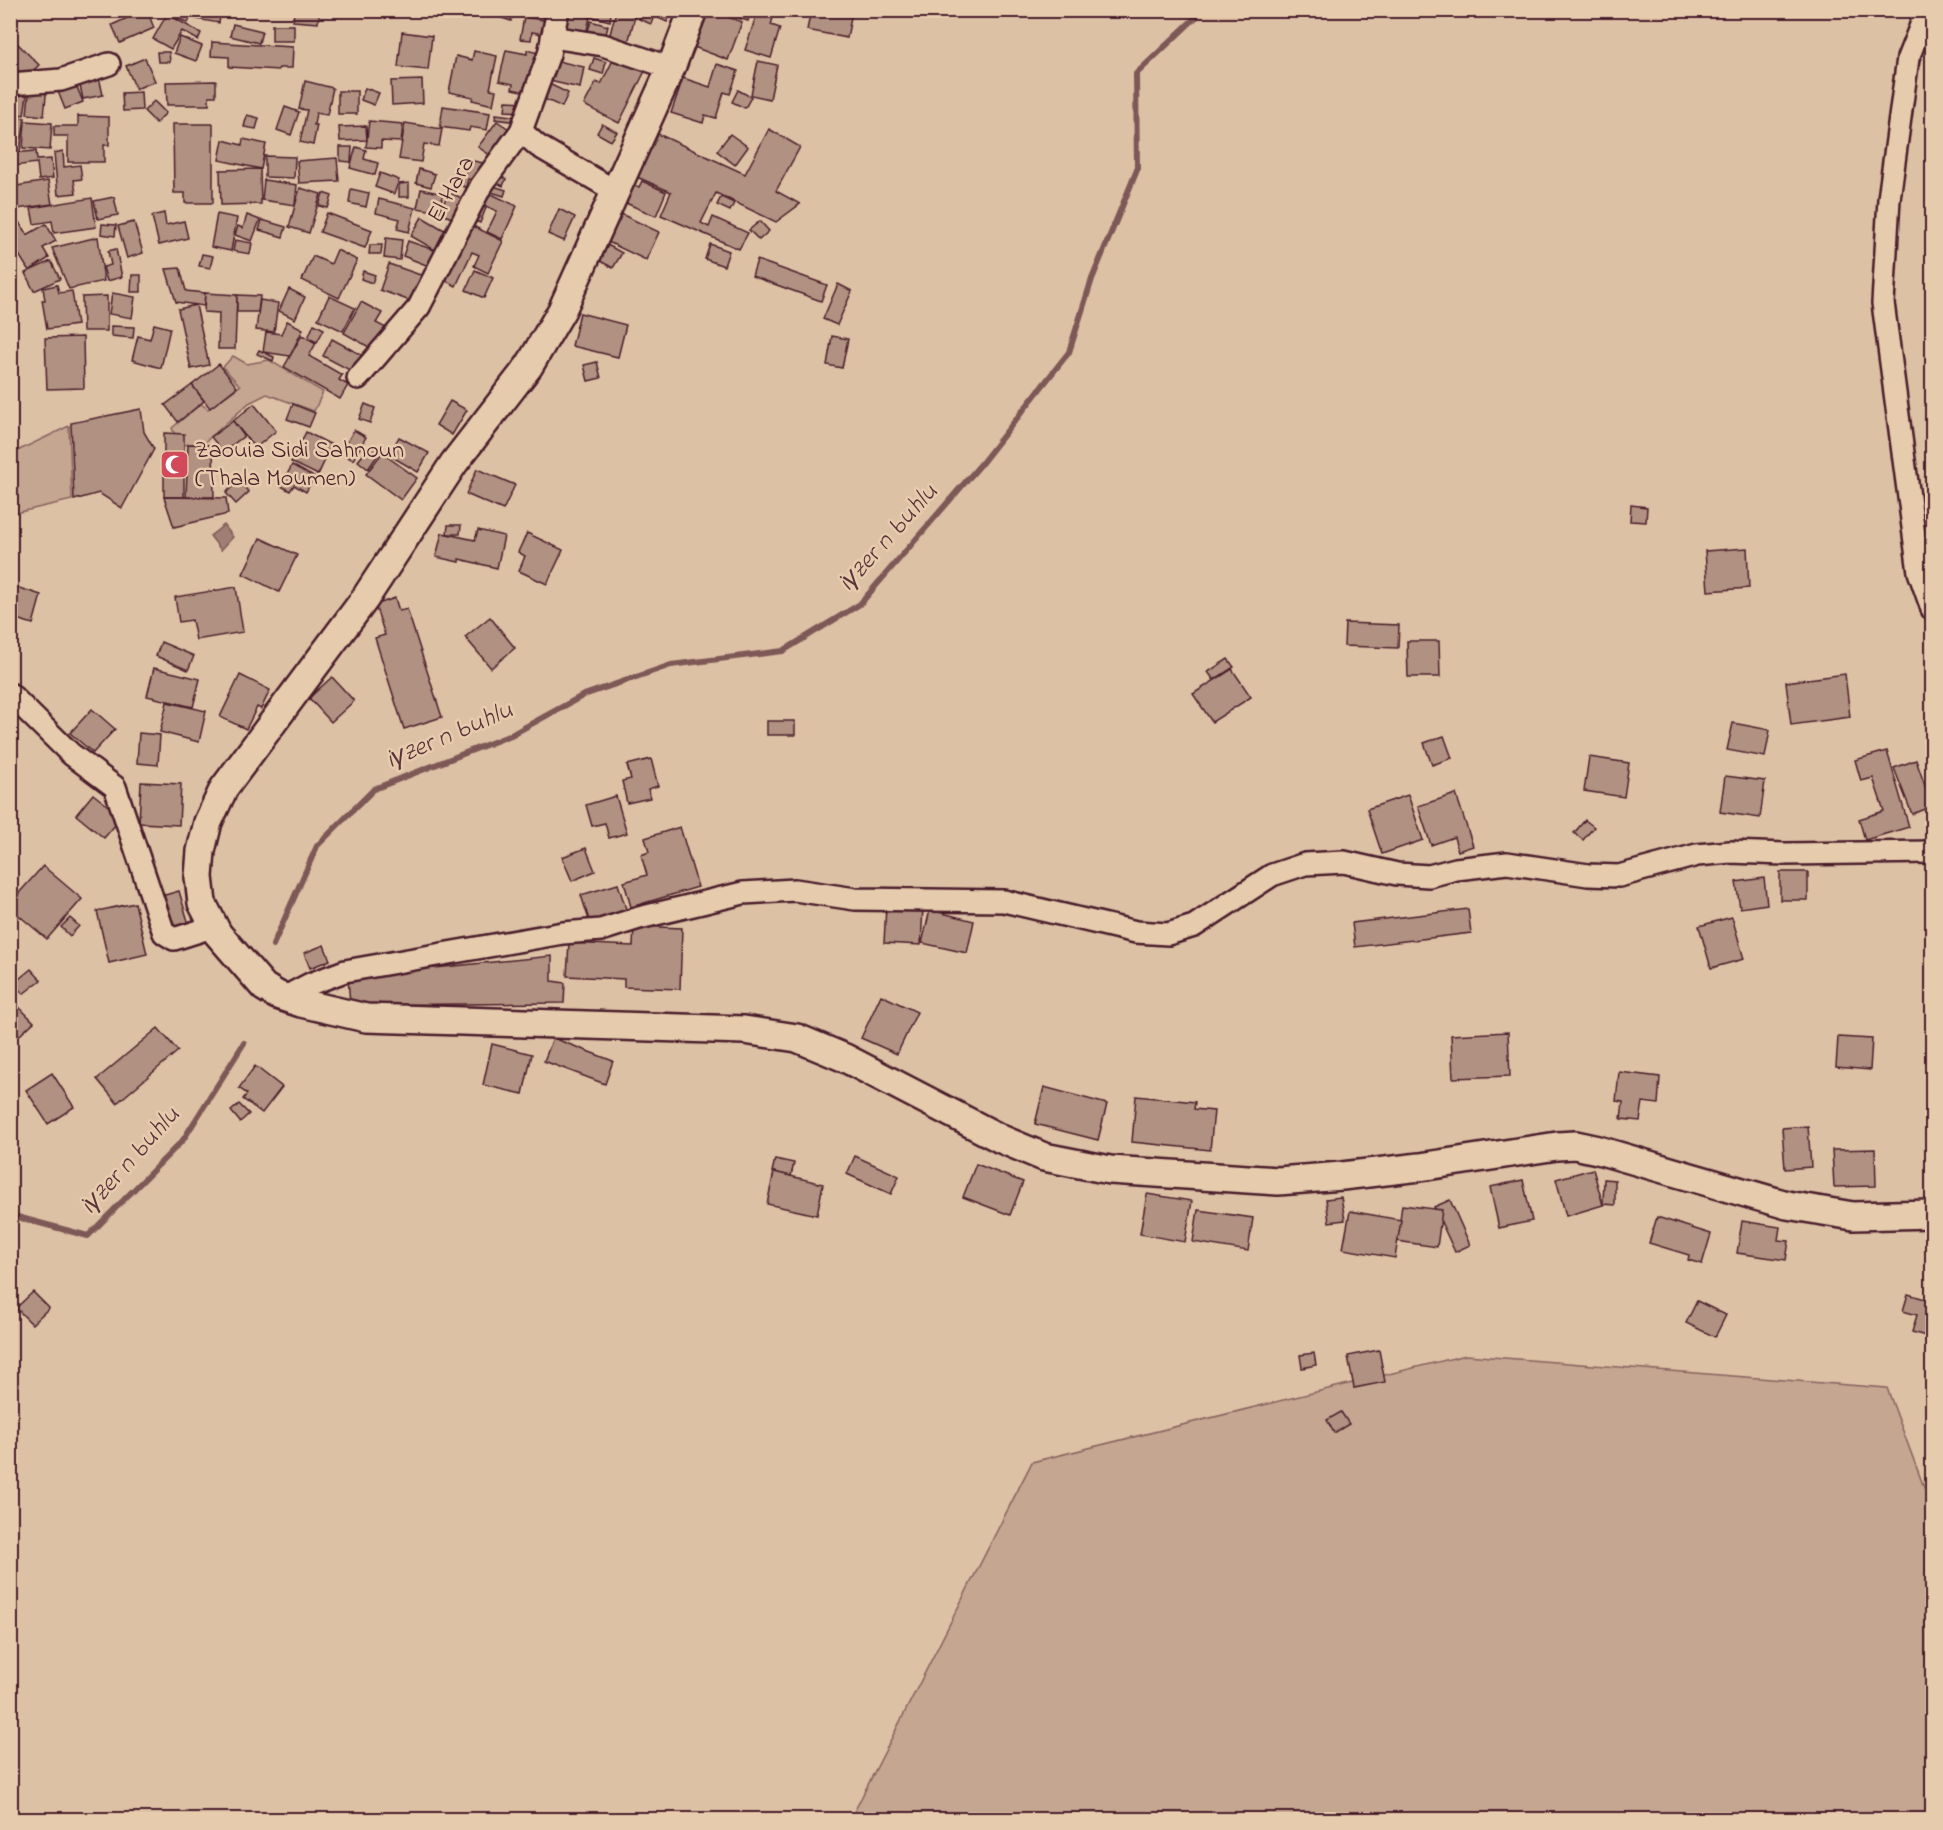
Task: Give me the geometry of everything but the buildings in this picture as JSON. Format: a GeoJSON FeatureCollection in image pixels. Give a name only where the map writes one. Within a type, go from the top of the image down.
{"type":"FeatureCollection","features":[{"type":"Feature","properties":{"kind":"main road"},"geometry":{"type":"LineString","coordinates":[[693,10],[671,68],[562,310],[529,366],[454,463],[364,600],[224,788],[208,822],[201,851],[199,877],[202,903],[215,930],[275,992],[301,1003],[366,1018],[744,1030],[797,1038],[845,1058],[1001,1139],[1044,1157],[1110,1170],[1278,1181],[1409,1169],[1575,1145],[1787,1205],[1853,1216],[1932,1214]]}},
{"type":"Feature","properties":{"kind":"street","name":"El Hara"},"geometry":{"type":"LineString","coordinates":[[358,378],[419,307],[481,186],[521,131],[549,54],[558,10]]}},
{"type":"Feature","properties":{"kind":"street"},"geometry":{"type":"LineString","coordinates":[[1927,10],[1908,58],[1889,199],[1883,303],[1919,572],[1932,609]]}},
{"type":"Feature","properties":{"kind":"street"},"geometry":{"type":"LineString","coordinates":[[552,37],[603,45],[671,68]]}},
{"type":"Feature","properties":{"kind":"street"},"geometry":{"type":"LineString","coordinates":[[10,84],[61,80],[109,64]]}},
{"type":"Feature","properties":{"kind":"street"},"geometry":{"type":"LineString","coordinates":[[521,131],[538,146],[615,191]]}},
{"type":"Feature","properties":{"kind":"street"},"geometry":{"type":"LineString","coordinates":[[10,694],[71,754],[115,787],[164,933],[174,939],[215,930]]}},
{"type":"Feature","properties":{"kind":"street"},"geometry":{"type":"LineString","coordinates":[[275,992],[310,984],[345,971],[563,933],[601,930],[639,918],[743,893],[795,890],[855,899],[1004,901],[1136,932],[1168,933],[1194,926],[1272,875],[1305,864],[1344,862],[1397,874],[1429,876],[1456,869],[1507,863],[1588,875],[1619,876],[1697,855],[1730,852],[1785,854],[1932,852]]}},
{"type":"Feature","properties":{"kind":"shaded area"},"geometry":{"type":"Polygon","coordinates":[[[233,356],[247,364],[269,360],[323,392],[314,411],[267,394],[249,403],[205,442],[184,445],[177,440],[172,428],[201,404],[208,409],[240,386],[223,367],[233,356]]]}},
{"type":"Feature","properties":{"kind":"shaded area"},"geometry":{"type":"Polygon","coordinates":[[[69,426],[72,500],[11,514],[11,454],[69,426]]]}},
{"type":"Feature","properties":{"kind":"shaded area"},"geometry":{"type":"Polygon","coordinates":[[[224,525],[233,537],[221,550],[210,536],[224,525]]]}},
{"type":"Feature","properties":{"kind":"shaded area"},"geometry":{"type":"Polygon","coordinates":[[[1466,1355],[1887,1388],[1932,1509],[1932,1819],[850,1820],[1032,1462],[1466,1355]]]}},
{"type":"Feature","properties":{"kind":"waterway","name":"iγzer n buhlu"},"geometry":{"type":"LineString","coordinates":[[273,945],[317,846],[374,789],[511,735],[584,695],[671,665],[783,651],[860,604],[981,464],[1069,352],[1092,279],[1137,170],[1136,74],[1196,17],[1198,10]]}},
{"type":"Feature","properties":{"kind":"waterway","name":"iγzer n buhlu"},"geometry":{"type":"LineString","coordinates":[[10,1215],[88,1236],[183,1140],[244,1043]]}},
{"type":"Feature","properties":{"kind":"place","name":"Zaouia Sidi Sahnoun (Thala Moumen)"},"geometry":{"type":"Point","coordinates":[174,465]}}]}
